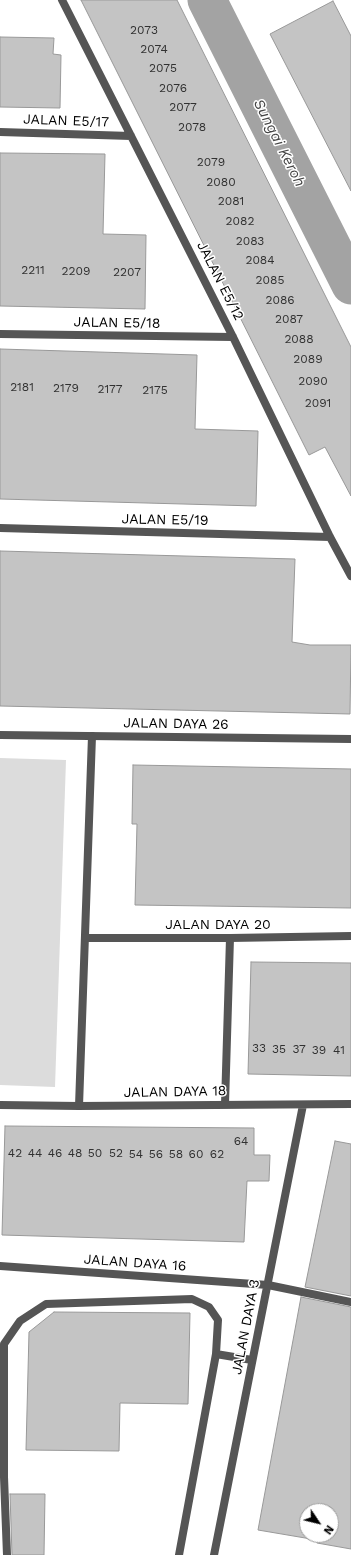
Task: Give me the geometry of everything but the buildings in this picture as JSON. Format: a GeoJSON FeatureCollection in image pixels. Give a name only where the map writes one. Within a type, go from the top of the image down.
{"type":"FeatureCollection","features":[{"type":"Feature","properties":{"kind":"street","name":"JALAN E5/12"},"geometry":{"type":"LineString","coordinates":[[62,0],[234,337],[330,537],[351,576]]}},
{"type":"Feature","properties":{"kind":"street","name":"JALAN E5/17"},"geometry":{"type":"LineString","coordinates":[[0,132],[131,136]]}},
{"type":"Feature","properties":{"kind":"street","name":"JALAN E5/18"},"geometry":{"type":"LineString","coordinates":[[0,334],[234,337]]}},
{"type":"Feature","properties":{"kind":"street","name":"JALAN E5/19"},"geometry":{"type":"LineString","coordinates":[[0,528],[330,537]]}},
{"type":"Feature","properties":{"kind":"street","name":"JALAN DAYA 26"},"geometry":{"type":"LineString","coordinates":[[0,735],[351,739]]}},
{"type":"Feature","properties":{"kind":"street"},"geometry":{"type":"LineString","coordinates":[[79,1106],[92,736]]}},
{"type":"Feature","properties":{"kind":"street","name":"JALAN DAYA 20"},"geometry":{"type":"LineString","coordinates":[[86,938],[351,936]]}},
{"type":"Feature","properties":{"kind":"street"},"geometry":{"type":"LineString","coordinates":[[225,1104],[230,938]]}},
{"type":"Feature","properties":{"kind":"street","name":"JALAN DAYA 18"},"geometry":{"type":"LineString","coordinates":[[0,1105],[79,1106],[351,1104]]}},
{"type":"Feature","properties":{"kind":"street","name":"JALAN DAYA 3"},"geometry":{"type":"LineString","coordinates":[[214,1555],[303,1105]]}},
{"type":"Feature","properties":{"kind":"street","name":"JALAN DAYA 16"},"geometry":{"type":"LineString","coordinates":[[0,1266],[268,1285],[351,1302]]}},
{"type":"Feature","properties":{"kind":"street"},"geometry":{"type":"LineString","coordinates":[[7,1555],[4,1477],[4,1344],[20,1321],[46,1304],[192,1299],[209,1307],[218,1320],[216,1354],[179,1555]]}},
{"type":"Feature","properties":{"kind":"street"},"geometry":{"type":"LineString","coordinates":[[216,1354],[252,1360]]}},
{"type":"Feature","properties":{"kind":"shaded area"},"geometry":{"type":"Polygon","coordinates":[[[0,758],[66,760],[55,1087],[0,1085],[0,758]]]}},
{"type":"Feature","properties":{"kind":"waterway","name":"Sungai Keroh"},"geometry":{"type":"LineString","coordinates":[[207,0],[351,285]]}}]}
